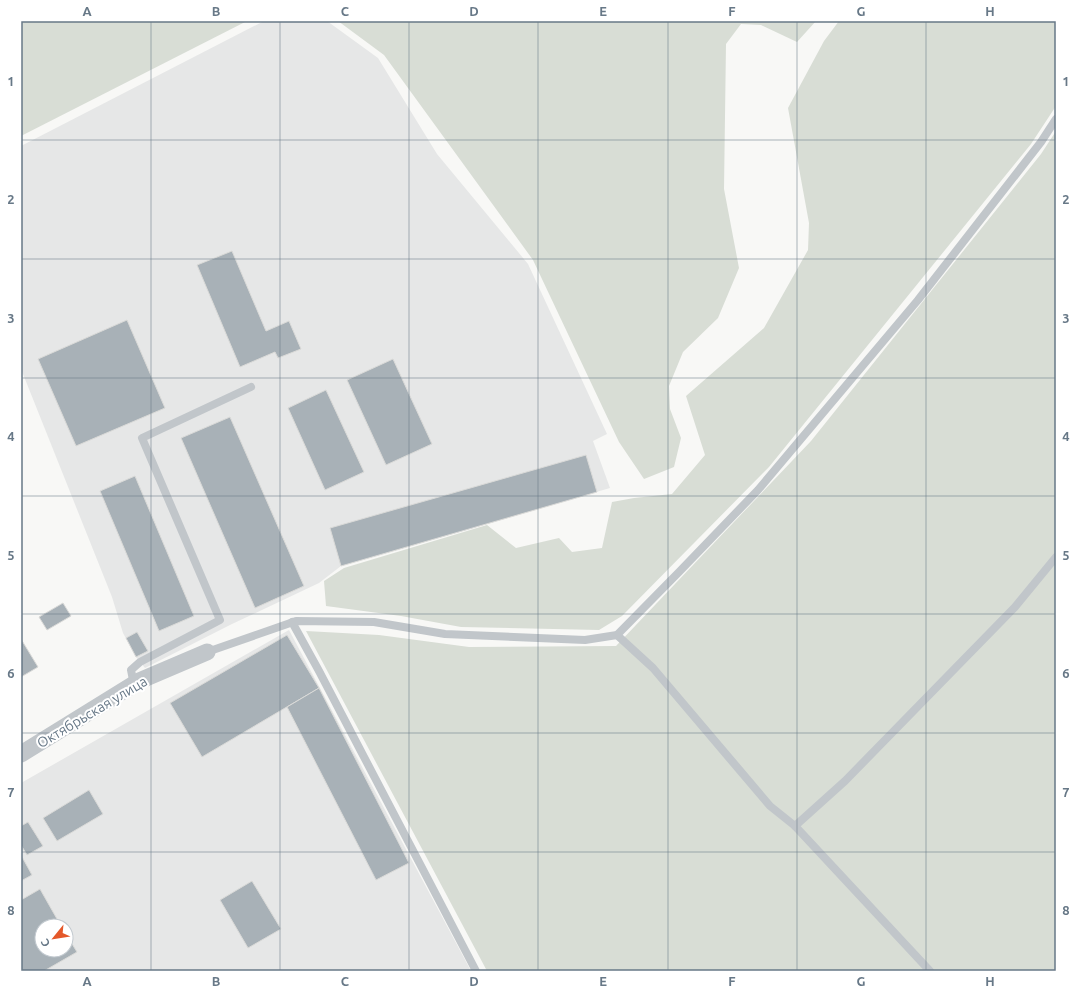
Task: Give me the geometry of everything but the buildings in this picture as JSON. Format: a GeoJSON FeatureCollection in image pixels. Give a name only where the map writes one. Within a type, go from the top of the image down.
{"type":"FeatureCollection","features":[{"type":"Feature","properties":{"kind":"street","name":"Октябрьская улица"},"geometry":{"type":"LineString","coordinates":[[21,754],[134,685],[207,652]]}},
{"type":"Feature","properties":{"kind":"lane"},"geometry":{"type":"LineString","coordinates":[[207,652],[296,621],[374,622],[445,634],[461,635],[585,640],[617,634],[758,490],[918,300],[1041,142],[1056,119]]}},
{"type":"Feature","properties":{"kind":"lane"},"geometry":{"type":"LineString","coordinates":[[134,685],[131,670],[140,662],[220,620],[142,438],[251,387]]}},
{"type":"Feature","properties":{"kind":"lane"},"geometry":{"type":"LineString","coordinates":[[795,826],[845,781],[1015,607],[1056,557]]}},
{"type":"Feature","properties":{"kind":"lane"},"geometry":{"type":"LineString","coordinates":[[292,622],[323,678],[476,971]]}},
{"type":"Feature","properties":{"kind":"lane"},"geometry":{"type":"LineString","coordinates":[[617,634],[653,668],[770,806],[795,826],[930,971]]}},
{"type":"Feature","properties":{"kind":"shaded area"},"geometry":{"type":"Polygon","coordinates":[[[21,21],[247,21],[21,136],[21,21]]]}},
{"type":"Feature","properties":{"kind":"shaded area"},"geometry":{"type":"Polygon","coordinates":[[[264,21],[327,21],[378,58],[437,154],[528,264],[607,434],[593,441],[610,488],[341,566],[319,583],[232,624],[145,668],[136,657],[123,633],[112,597],[21,369],[21,146],[264,21]]]}},
{"type":"Feature","properties":{"kind":"shaded area"},"geometry":{"type":"Polygon","coordinates":[[[338,21],[816,21],[797,42],[761,25],[741,24],[726,44],[724,189],[739,268],[718,318],[683,352],[669,386],[670,409],[681,438],[674,467],[644,479],[619,442],[533,260],[384,55],[338,21]]]}},
{"type":"Feature","properties":{"kind":"shaded area"},"geometry":{"type":"Polygon","coordinates":[[[839,21],[1056,21],[1056,106],[1031,144],[769,467],[622,616],[599,630],[461,627],[401,616],[326,606],[324,581],[344,568],[487,525],[516,548],[559,538],[572,552],[602,548],[612,502],[672,494],[705,455],[686,396],[764,328],[808,250],[809,223],[788,108],[824,41],[839,21]]]}},
{"type":"Feature","properties":{"kind":"shaded area"},"geometry":{"type":"Polygon","coordinates":[[[1056,131],[1056,971],[487,971],[306,631],[379,635],[469,647],[616,646],[811,441],[1041,154],[1056,131]]]}},
{"type":"Feature","properties":{"kind":"shaded area"},"geometry":{"type":"Polygon","coordinates":[[[289,630],[471,971],[21,971],[21,783],[289,630]]]}}]}
